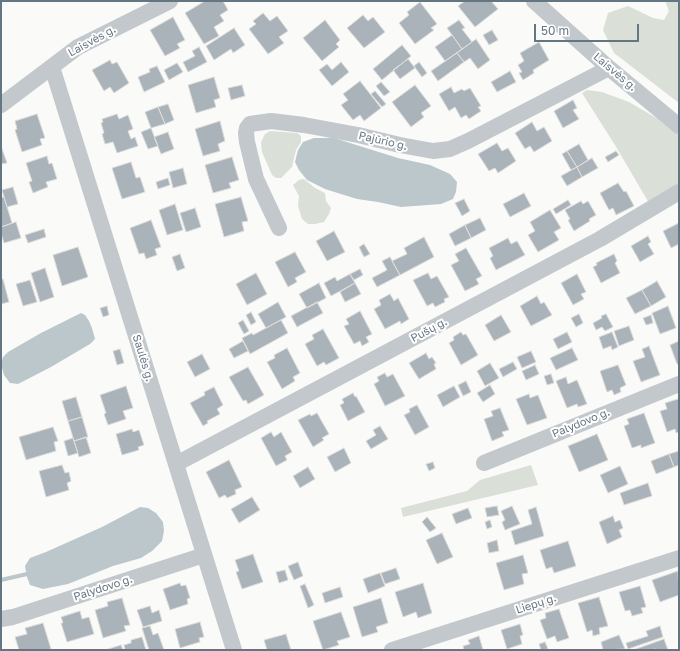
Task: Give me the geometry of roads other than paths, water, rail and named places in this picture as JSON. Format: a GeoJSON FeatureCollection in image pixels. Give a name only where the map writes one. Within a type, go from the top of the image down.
{"type":"FeatureCollection","features":[{"type":"Feature","properties":{"kind":"street","name":"Laisvės g."},"geometry":{"type":"LineString","coordinates":[[1,105],[78,47],[170,1]]}},
{"type":"Feature","properties":{"kind":"street","name":"Laisvės g."},"geometry":{"type":"LineString","coordinates":[[534,1],[609,68],[679,126]]}},
{"type":"Feature","properties":{"kind":"street","name":"Saulės g."},"geometry":{"type":"LineString","coordinates":[[52,67],[234,650]]}},
{"type":"Feature","properties":{"kind":"street","name":"Pajūrio g."},"geometry":{"type":"LineString","coordinates":[[280,228],[256,179],[246,133],[250,124],[271,121],[304,125],[358,134],[400,145],[433,151],[450,149],[609,68]]}},
{"type":"Feature","properties":{"kind":"street","name":"Pušų g."},"geometry":{"type":"LineString","coordinates":[[176,464],[600,239],[679,192]]}},
{"type":"Feature","properties":{"kind":"street","name":"Palydovo g."},"geometry":{"type":"LineString","coordinates":[[484,463],[679,384]]}},
{"type":"Feature","properties":{"kind":"street","name":"Palydovo g."},"geometry":{"type":"LineString","coordinates":[[1,619],[13,617],[204,555]]}},
{"type":"Feature","properties":{"kind":"street","name":"Liepų g."},"geometry":{"type":"LineString","coordinates":[[392,650],[679,558]]}},
{"type":"Feature","properties":{"kind":"waterway"},"geometry":{"type":"LineString","coordinates":[[1,580],[27,574]]}}]}
